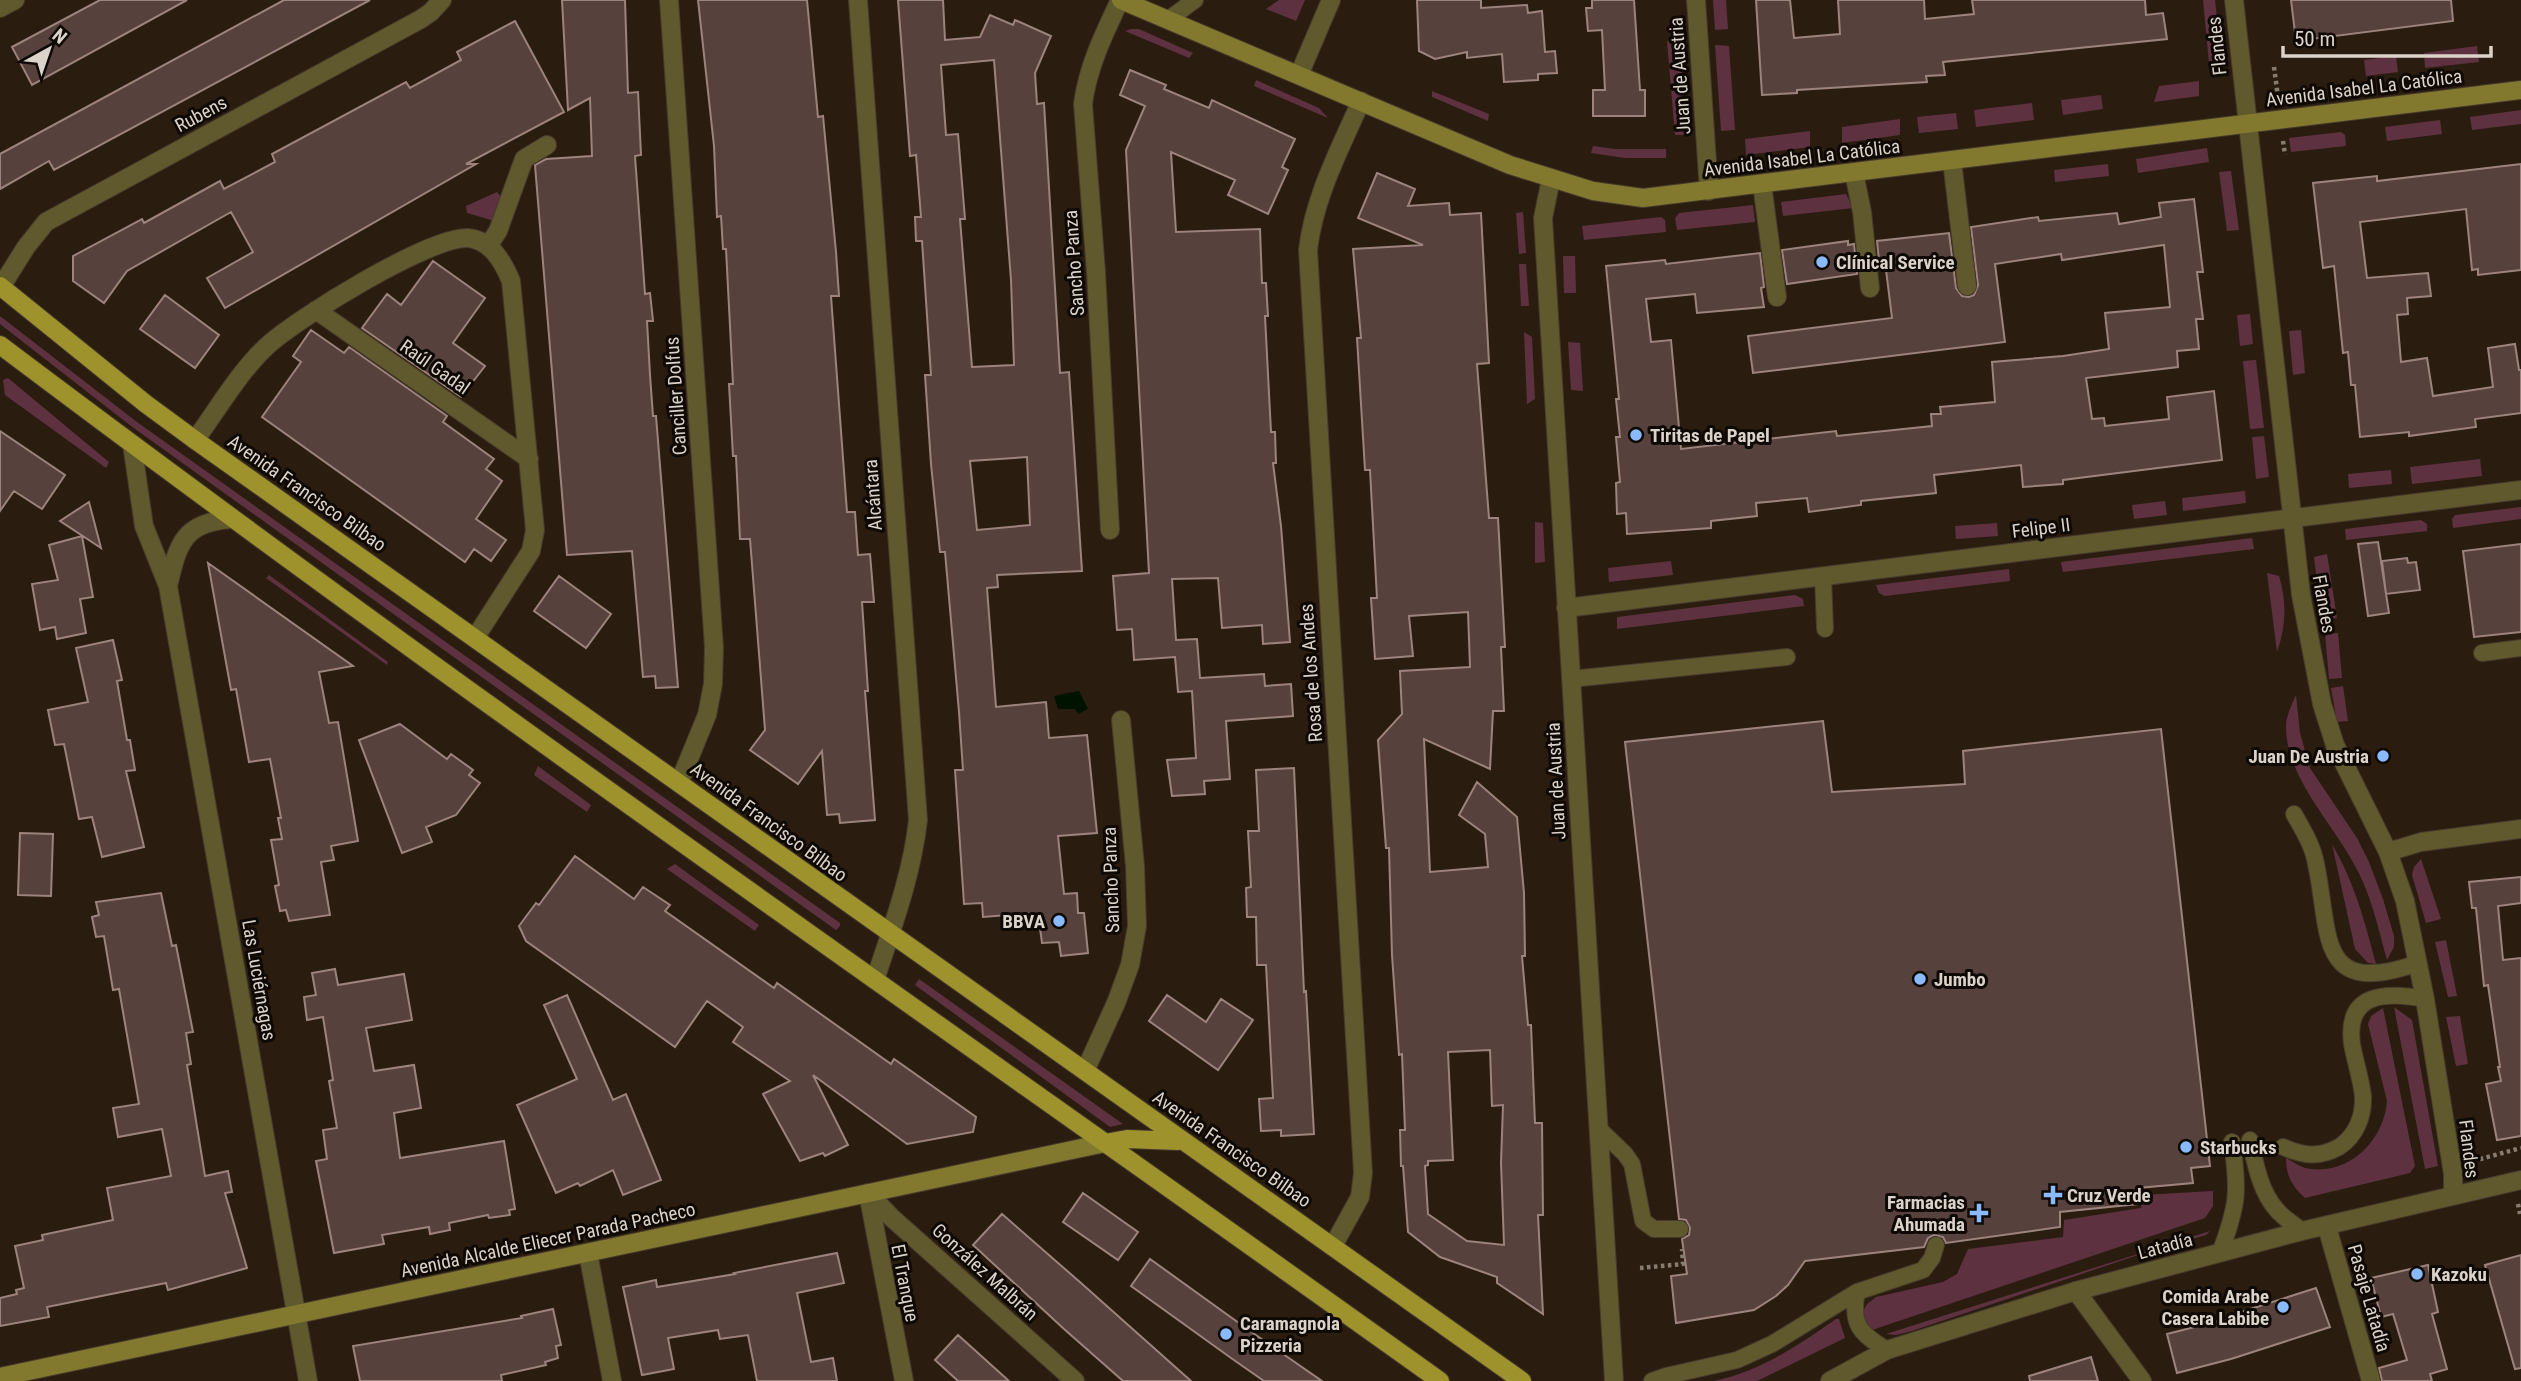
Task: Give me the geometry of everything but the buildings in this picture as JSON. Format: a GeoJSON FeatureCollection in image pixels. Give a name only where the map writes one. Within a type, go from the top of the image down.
{"type":"FeatureCollection","features":[{"type":"Feature","properties":{"kind":"main road","name":"Avenida Isabel La Católica"},"geometry":{"type":"LineString","coordinates":[[1120,0],[1510,165],[1593,191],[1643,198],[2521,90]]}},
{"type":"Feature","properties":{"kind":"main road","name":"Avenida Francisco Bilbao"},"geometry":{"type":"LineString","coordinates":[[1,287],[195,440],[1522,1381]]}},
{"type":"Feature","properties":{"kind":"main road"},"geometry":{"type":"LineString","coordinates":[[0,345],[232,519],[1440,1381]]}},
{"type":"Feature","properties":{"kind":"main road"},"geometry":{"type":"LineString","coordinates":[[1105,1143],[1155,1138],[1182,1141]]}},
{"type":"Feature","properties":{"kind":"main road","name":"Avenida Alcalde Eliecer Parada Pacheco"},"geometry":{"type":"LineString","coordinates":[[0,1377],[1105,1143]]}},
{"type":"Feature","properties":{"kind":"street"},"geometry":{"type":"LineString","coordinates":[[0,8],[15,0]]}},
{"type":"Feature","properties":{"kind":"street","name":"Rubens"},"geometry":{"type":"LineString","coordinates":[[1,287],[46,222],[421,19],[442,0]]}},
{"type":"Feature","properties":{"kind":"street","name":"Canciller Dolfus"},"geometry":{"type":"LineString","coordinates":[[669,0],[714,647],[713,684],[707,715],[679,783]]}},
{"type":"Feature","properties":{"kind":"street","name":"Alcántara"},"geometry":{"type":"LineString","coordinates":[[858,0],[918,820],[915,848],[875,980]]}},
{"type":"Feature","properties":{"kind":"street","name":"Sancho Panza"},"geometry":{"type":"LineString","coordinates":[[1110,530],[1097,286],[1083,104],[1085,85],[1094,56],[1120,0]]}},
{"type":"Feature","properties":{"kind":"street"},"geometry":{"type":"LineString","coordinates":[[1299,75],[1331,0]]}},
{"type":"Feature","properties":{"kind":"street","name":"Juan de Austria"},"geometry":{"type":"LineString","coordinates":[[1696,0],[1709,191]]}},
{"type":"Feature","properties":{"kind":"street","name":"Flandes"},"geometry":{"type":"LineString","coordinates":[[2234,0],[2301,595],[2322,704],[2335,745],[2388,852],[2405,901],[2425,999],[2452,1167],[2453,1196]]}},
{"type":"Feature","properties":{"kind":"street","name":"Rosa de los Andes"},"geometry":{"type":"LineString","coordinates":[[1333,1245],[1360,1196],[1363,1173],[1308,250],[1318,202],[1361,101]]}},
{"type":"Feature","properties":{"kind":"street"},"geometry":{"type":"LineString","coordinates":[[488,246],[498,231],[524,159],[547,145]]}},
{"type":"Feature","properties":{"kind":"street"},"geometry":{"type":"LineString","coordinates":[[1952,161],[1967,286]]}},
{"type":"Feature","properties":{"kind":"street"},"geometry":{"type":"LineString","coordinates":[[1854,173],[1870,288]]}},
{"type":"Feature","properties":{"kind":"street","name":"Juan de Austria"},"geometry":{"type":"LineString","coordinates":[[1551,179],[1543,218],[1614,1381]]}},
{"type":"Feature","properties":{"kind":"street"},"geometry":{"type":"LineString","coordinates":[[1762,184],[1777,297]]}},
{"type":"Feature","properties":{"kind":"street"},"geometry":{"type":"LineString","coordinates":[[195,440],[265,347],[295,322],[376,275],[446,241],[469,238],[488,246],[504,263],[511,281],[535,530],[531,551],[475,638]]}},
{"type":"Feature","properties":{"kind":"street","name":"Raúl Gadal"},"geometry":{"type":"LineString","coordinates":[[316,310],[529,459]]}},
{"type":"Feature","properties":{"kind":"street","name":"Las Luciérnagas"},"geometry":{"type":"LineString","coordinates":[[132,444],[144,526],[168,586],[308,1381]]}},
{"type":"Feature","properties":{"kind":"street","name":"Felipe II"},"geometry":{"type":"LineString","coordinates":[[1566,608],[2521,490]]}},
{"type":"Feature","properties":{"kind":"street","name":"Las Luciérnagas"},"geometry":{"type":"LineString","coordinates":[[168,586],[176,551],[183,538],[205,523],[232,519]]}},
{"type":"Feature","properties":{"kind":"street","name":"Sancho Panza"},"geometry":{"type":"LineString","coordinates":[[1085,1071],[1130,965],[1137,926],[1135,866],[1121,720]]}},
{"type":"Feature","properties":{"kind":"street"},"geometry":{"type":"LineString","coordinates":[[2388,852],[2421,842],[2521,829]]}},
{"type":"Feature","properties":{"kind":"street","name":"Latadía"},"geometry":{"type":"LineString","coordinates":[[1830,1381],[1887,1350],[2076,1292],[2302,1231],[2521,1180]]}},
{"type":"Feature","properties":{"kind":"street","name":"El Tranque"},"geometry":{"type":"LineString","coordinates":[[868,1193],[904,1381]]}},
{"type":"Feature","properties":{"kind":"street","name":"González Malbrán"},"geometry":{"type":"LineString","coordinates":[[868,1193],[891,1217],[1075,1381]]}},
{"type":"Feature","properties":{"kind":"street","name":"Pasaje Latadía"},"geometry":{"type":"LineString","coordinates":[[2327,1227],[2371,1381]]}},
{"type":"Feature","properties":{"kind":"street"},"geometry":{"type":"LineString","coordinates":[[588,1253],[612,1381]]}},
{"type":"Feature","properties":{"kind":"street"},"geometry":{"type":"LineString","coordinates":[[2076,1292],[2142,1381]]}},
{"type":"Feature","properties":{"kind":"lane"},"geometry":{"type":"LineString","coordinates":[[1169,19],[1195,0]]}},
{"type":"Feature","properties":{"kind":"lane"},"geometry":{"type":"LineString","coordinates":[[1823,576],[1825,629]]}},
{"type":"Feature","properties":{"kind":"lane"},"geometry":{"type":"LineString","coordinates":[[2482,653],[2521,648]]}},
{"type":"Feature","properties":{"kind":"lane"},"geometry":{"type":"LineString","coordinates":[[1571,679],[1787,657]]}},
{"type":"Feature","properties":{"kind":"lane"},"geometry":{"type":"LineString","coordinates":[[2294,814],[2307,836],[2316,863],[2325,932],[2334,954],[2347,966],[2368,974],[2381,974],[2418,963]]}},
{"type":"Feature","properties":{"kind":"lane"},"geometry":{"type":"LineString","coordinates":[[2283,1147],[2310,1156],[2322,1154],[2343,1144],[2358,1127],[2362,1108],[2363,1096],[2351,1032],[2358,1011],[2371,998],[2384,994],[2425,999]]}},
{"type":"Feature","properties":{"kind":"lane"},"geometry":{"type":"LineString","coordinates":[[1598,1128],[1632,1164],[1643,1221],[1654,1229],[1681,1234]]}},
{"type":"Feature","properties":{"kind":"lane"},"geometry":{"type":"LineString","coordinates":[[2250,1140],[2261,1178],[2275,1209],[2302,1231]]}},
{"type":"Feature","properties":{"kind":"lane"},"geometry":{"type":"LineString","coordinates":[[2220,1253],[2234,1217],[2237,1200],[2232,1142]]}},
{"type":"Feature","properties":{"kind":"lane"},"geometry":{"type":"LineString","coordinates":[[1652,1381],[1737,1360],[1772,1344],[1857,1292],[1923,1270],[1933,1258],[1936,1245]]}},
{"type":"Feature","properties":{"kind":"lane"},"geometry":{"type":"LineString","coordinates":[[1857,1292],[1854,1307],[1856,1322],[1864,1336],[1887,1350]]}},
{"type":"Feature","properties":{"kind":"path"},"geometry":{"type":"LineString","coordinates":[[2471,1148],[2479,1189]]}},
{"type":"Feature","properties":{"kind":"path"},"geometry":{"type":"LineString","coordinates":[[2452,1167],[2521,1148]]}},
{"type":"Feature","properties":{"kind":"path"},"geometry":{"type":"LineString","coordinates":[[1640,1268],[1683,1264],[1681,1234]]}},
{"type":"Feature","properties":{"kind":"shaded area"},"geometry":{"type":"Polygon","coordinates":[[[1279,0],[1305,0],[1296,21],[1266,9],[1279,0]]]}},
{"type":"Feature","properties":{"kind":"shaded area"},"geometry":{"type":"Polygon","coordinates":[[[1713,0],[1726,0],[1728,29],[1715,30],[1713,0]]]}},
{"type":"Feature","properties":{"kind":"shaded area"},"geometry":{"type":"Polygon","coordinates":[[[2203,0],[2215,0],[2222,62],[2209,63],[2203,0]]]}},
{"type":"Feature","properties":{"kind":"shaded area"},"geometry":{"type":"Polygon","coordinates":[[[1139,29],[1193,53],[1189,58],[1125,31],[1139,29]]]}},
{"type":"Feature","properties":{"kind":"shaded area"},"geometry":{"type":"Polygon","coordinates":[[[1680,40],[1686,135],[1675,135],[1667,41],[1680,40]]]}},
{"type":"Feature","properties":{"kind":"shaded area"},"geometry":{"type":"Polygon","coordinates":[[[1715,45],[1729,46],[1735,130],[1721,131],[1715,45]]]}},
{"type":"Feature","properties":{"kind":"shaded area"},"geometry":{"type":"Polygon","coordinates":[[[2477,46],[2479,62],[2425,68],[2424,53],[2477,46]]]}},
{"type":"Feature","properties":{"kind":"shaded area"},"geometry":{"type":"Polygon","coordinates":[[[2396,56],[2398,72],[2366,76],[2364,60],[2396,56]]]}},
{"type":"Feature","properties":{"kind":"shaded area"},"geometry":{"type":"Polygon","coordinates":[[[1256,80],[1319,108],[1328,118],[1254,86],[1256,80]]]}},
{"type":"Feature","properties":{"kind":"shaded area"},"geometry":{"type":"Polygon","coordinates":[[[2199,81],[2199,96],[2154,102],[2159,86],[2199,81]]]}},
{"type":"Feature","properties":{"kind":"shaded area"},"geometry":{"type":"Polygon","coordinates":[[[1432,91],[1489,114],[1488,121],[1432,97],[1432,91]]]}},
{"type":"Feature","properties":{"kind":"shaded area"},"geometry":{"type":"Polygon","coordinates":[[[2101,95],[2103,109],[2063,115],[2061,100],[2101,95]]]}},
{"type":"Feature","properties":{"kind":"shaded area"},"geometry":{"type":"Polygon","coordinates":[[[2032,103],[2034,120],[1976,127],[1974,110],[2032,103]]]}},
{"type":"Feature","properties":{"kind":"shaded area"},"geometry":{"type":"Polygon","coordinates":[[[2521,110],[2521,124],[2472,130],[2470,117],[2521,110]]]}},
{"type":"Feature","properties":{"kind":"shaded area"},"geometry":{"type":"Polygon","coordinates":[[[1956,113],[1958,129],[1919,133],[1917,117],[1956,113]]]}},
{"type":"Feature","properties":{"kind":"shaded area"},"geometry":{"type":"Polygon","coordinates":[[[1900,119],[1900,135],[1842,143],[1842,127],[1900,119]]]}},
{"type":"Feature","properties":{"kind":"shaded area"},"geometry":{"type":"Polygon","coordinates":[[[2440,120],[2442,134],[2387,141],[2385,127],[2440,120]]]}},
{"type":"Feature","properties":{"kind":"shaded area"},"geometry":{"type":"Polygon","coordinates":[[[1810,131],[1810,147],[1746,155],[1745,139],[1810,131]]]}},
{"type":"Feature","properties":{"kind":"shaded area"},"geometry":{"type":"Polygon","coordinates":[[[2341,132],[2345,135],[2346,146],[2291,152],[2289,138],[2341,132]]]}},
{"type":"Feature","properties":{"kind":"shaded area"},"geometry":{"type":"Polygon","coordinates":[[[1593,146],[1666,149],[1666,158],[1625,158],[1591,153],[1593,146]]]}},
{"type":"Feature","properties":{"kind":"shaded area"},"geometry":{"type":"Polygon","coordinates":[[[2207,148],[2209,162],[2138,173],[2136,159],[2207,148]]]}},
{"type":"Feature","properties":{"kind":"shaded area"},"geometry":{"type":"Polygon","coordinates":[[[2108,164],[2109,176],[2055,182],[2054,170],[2108,164]]]}},
{"type":"Feature","properties":{"kind":"shaded area"},"geometry":{"type":"Polygon","coordinates":[[[2231,171],[2239,230],[2227,231],[2219,172],[2231,171]]]}},
{"type":"Feature","properties":{"kind":"shaded area"},"geometry":{"type":"Polygon","coordinates":[[[497,192],[501,197],[496,217],[491,220],[467,213],[466,206],[497,192]]]}},
{"type":"Feature","properties":{"kind":"shaded area"},"geometry":{"type":"Polygon","coordinates":[[[1846,194],[1853,208],[1783,216],[1781,202],[1846,194]]]}},
{"type":"Feature","properties":{"kind":"shaded area"},"geometry":{"type":"Polygon","coordinates":[[[1753,205],[1755,222],[1677,230],[1675,218],[1679,213],[1753,205]]]}},
{"type":"Feature","properties":{"kind":"shaded area"},"geometry":{"type":"Polygon","coordinates":[[[1523,212],[1526,253],[1519,254],[1516,213],[1523,212]]]}},
{"type":"Feature","properties":{"kind":"shaded area"},"geometry":{"type":"Polygon","coordinates":[[[1661,217],[1665,220],[1666,232],[1584,240],[1582,226],[1661,217]]]}},
{"type":"Feature","properties":{"kind":"shaded area"},"geometry":{"type":"Polygon","coordinates":[[[1563,256],[1575,256],[1576,293],[1564,293],[1563,256]]]}},
{"type":"Feature","properties":{"kind":"shaded area"},"geometry":{"type":"Polygon","coordinates":[[[1519,264],[1526,264],[1529,306],[1521,306],[1519,264]]]}},
{"type":"Feature","properties":{"kind":"shaded area"},"geometry":{"type":"Polygon","coordinates":[[[2250,314],[2253,344],[2240,346],[2237,315],[2250,314]]]}},
{"type":"Feature","properties":{"kind":"shaded area"},"geometry":{"type":"Polygon","coordinates":[[[0,316],[137,422],[840,923],[840,926],[836,930],[131,426],[0,324],[0,316]]]}},
{"type":"Feature","properties":{"kind":"shaded area"},"geometry":{"type":"Polygon","coordinates":[[[2301,330],[2305,373],[2293,375],[2289,331],[2301,330]]]}},
{"type":"Feature","properties":{"kind":"shaded area"},"geometry":{"type":"Polygon","coordinates":[[[1524,332],[1532,337],[1535,399],[1527,404],[1524,332]]]}},
{"type":"Feature","properties":{"kind":"shaded area"},"geometry":{"type":"Polygon","coordinates":[[[1568,342],[1580,343],[1583,391],[1571,390],[1568,342]]]}},
{"type":"Feature","properties":{"kind":"shaded area"},"geometry":{"type":"Polygon","coordinates":[[[2256,360],[2264,428],[2250,429],[2243,361],[2256,360]]]}},
{"type":"Feature","properties":{"kind":"shaded area"},"geometry":{"type":"Polygon","coordinates":[[[8,378],[109,462],[106,468],[5,395],[3,380],[8,378]]]}},
{"type":"Feature","properties":{"kind":"shaded area"},"geometry":{"type":"Polygon","coordinates":[[[2264,436],[2269,477],[2256,479],[2252,437],[2264,436]]]}},
{"type":"Feature","properties":{"kind":"shaded area"},"geometry":{"type":"Polygon","coordinates":[[[2480,459],[2482,476],[2412,484],[2410,467],[2480,459]]]}},
{"type":"Feature","properties":{"kind":"shaded area"},"geometry":{"type":"Polygon","coordinates":[[[2391,470],[2392,484],[2349,488],[2348,474],[2391,470]]]}},
{"type":"Feature","properties":{"kind":"shaded area"},"geometry":{"type":"Polygon","coordinates":[[[2245,491],[2246,503],[2183,511],[2182,498],[2245,491]]]}},
{"type":"Feature","properties":{"kind":"shaded area"},"geometry":{"type":"Polygon","coordinates":[[[2165,501],[2167,515],[2134,519],[2132,505],[2165,501]]]}},
{"type":"Feature","properties":{"kind":"shaded area"},"geometry":{"type":"Polygon","coordinates":[[[2521,507],[2521,519],[2453,528],[2452,519],[2455,515],[2521,507]]]}},
{"type":"Feature","properties":{"kind":"shaded area"},"geometry":{"type":"Polygon","coordinates":[[[2421,520],[2427,524],[2427,531],[2346,540],[2345,529],[2421,520]]]}},
{"type":"Feature","properties":{"kind":"shaded area"},"geometry":{"type":"Polygon","coordinates":[[[1535,522],[1543,523],[1545,562],[1535,563],[1535,522]]]}},
{"type":"Feature","properties":{"kind":"shaded area"},"geometry":{"type":"Polygon","coordinates":[[[1997,523],[1998,536],[1956,539],[1955,526],[1997,523]]]}},
{"type":"Feature","properties":{"kind":"shaded area"},"geometry":{"type":"Polygon","coordinates":[[[2252,538],[2254,549],[2063,572],[2061,562],[2252,538]]]}},
{"type":"Feature","properties":{"kind":"shaded area"},"geometry":{"type":"Polygon","coordinates":[[[2327,554],[2337,618],[2322,621],[2314,557],[2327,554]]]}},
{"type":"Feature","properties":{"kind":"shaded area"},"geometry":{"type":"Polygon","coordinates":[[[1671,561],[1673,575],[1609,582],[1608,568],[1671,561]]]}},
{"type":"Feature","properties":{"kind":"shaded area"},"geometry":{"type":"Polygon","coordinates":[[[2009,569],[2010,581],[1885,596],[1879,593],[1876,585],[2009,569]]]}},
{"type":"Feature","properties":{"kind":"shaded area"},"geometry":{"type":"Polygon","coordinates":[[[2267,573],[2279,576],[2283,595],[2284,623],[2277,652],[2267,573]]]}},
{"type":"Feature","properties":{"kind":"shaded area"},"geometry":{"type":"Polygon","coordinates":[[[269,575],[388,662],[387,665],[266,578],[269,575]]]}},
{"type":"Feature","properties":{"kind":"shaded area"},"geometry":{"type":"Polygon","coordinates":[[[1795,595],[1803,599],[1804,606],[1617,629],[1617,617],[1795,595]]]}},
{"type":"Feature","properties":{"kind":"shaded area"},"geometry":{"type":"Polygon","coordinates":[[[2338,633],[2342,678],[2329,679],[2325,634],[2338,633]]]}},
{"type":"Feature","properties":{"kind":"shaded area"},"geometry":{"type":"Polygon","coordinates":[[[2343,686],[2348,721],[2337,722],[2331,688],[2343,686]]]}},
{"type":"Feature","properties":{"kind":"shaded area"},"geometry":{"type":"Polygon","coordinates":[[[1079,691],[1088,709],[1078,714],[1075,709],[1058,709],[1054,696],[1079,691]]]}},
{"type":"Feature","properties":{"kind":"shaded area"},"geometry":{"type":"Polygon","coordinates":[[[2296,695],[2300,733],[2310,768],[2357,838],[2383,899],[2394,936],[2394,947],[2387,960],[2374,911],[2360,875],[2311,798],[2293,763],[2286,726],[2296,695]]]}},
{"type":"Feature","properties":{"kind":"shaded area"},"geometry":{"type":"Polygon","coordinates":[[[538,766],[591,805],[587,812],[534,775],[538,766]]]}},
{"type":"Feature","properties":{"kind":"shaded area"},"geometry":{"type":"Polygon","coordinates":[[[2332,844],[2353,888],[2376,964],[2368,963],[2355,949],[2332,844]]]}},
{"type":"Feature","properties":{"kind":"shaded area"},"geometry":{"type":"Polygon","coordinates":[[[2421,859],[2441,919],[2426,923],[2412,875],[2414,867],[2421,859]]]}},
{"type":"Feature","properties":{"kind":"shaded area"},"geometry":{"type":"Polygon","coordinates":[[[675,864],[759,925],[755,931],[667,869],[675,864]]]}},
{"type":"Feature","properties":{"kind":"shaded area"},"geometry":{"type":"Polygon","coordinates":[[[2446,940],[2457,996],[2448,997],[2435,942],[2446,940]]]}},
{"type":"Feature","properties":{"kind":"shaded area"},"geometry":{"type":"Polygon","coordinates":[[[919,979],[1123,1124],[1110,1127],[915,985],[919,979]]]}},
{"type":"Feature","properties":{"kind":"shaded area"},"geometry":{"type":"Polygon","coordinates":[[[2394,1007],[2412,1020],[2438,1166],[2425,1169],[2394,1007]]]}},
{"type":"Feature","properties":{"kind":"shaded area"},"geometry":{"type":"Polygon","coordinates":[[[2383,1008],[2415,1166],[2410,1173],[2305,1198],[2291,1180],[2286,1158],[2305,1168],[2336,1167],[2361,1153],[2379,1130],[2387,1101],[2368,1024],[2371,1016],[2383,1008]]]}},
{"type":"Feature","properties":{"kind":"shaded area"},"geometry":{"type":"Polygon","coordinates":[[[2460,1016],[2468,1064],[2456,1066],[2446,1017],[2460,1016]]]}},
{"type":"Feature","properties":{"kind":"shaded area"},"geometry":{"type":"Polygon","coordinates":[[[2213,1191],[2213,1206],[2205,1218],[1872,1330],[1866,1326],[1862,1313],[1867,1304],[1876,1297],[1943,1282],[1957,1274],[1968,1249],[2063,1237],[2064,1220],[2141,1208],[2142,1195],[2213,1191]]]}},
{"type":"Feature","properties":{"kind":"shaded area"},"geometry":{"type":"Polygon","coordinates":[[[2210,1231],[2206,1235],[2141,1254],[1912,1331],[1896,1335],[1886,1334],[2210,1231]]]}},
{"type":"Feature","properties":{"kind":"shaded area"},"geometry":{"type":"Polygon","coordinates":[[[1839,1319],[1845,1338],[1757,1381],[1714,1381],[1763,1364],[1793,1348],[1839,1319]]]}},
{"type":"Feature","properties":{"kind":"place","name":"Clínical Service"},"geometry":{"type":"Point","coordinates":[1822,262]}},
{"type":"Feature","properties":{"kind":"place","name":"Tiritas de Papel"},"geometry":{"type":"Point","coordinates":[1636,435]}},
{"type":"Feature","properties":{"kind":"place","name":"Juan De Austria"},"geometry":{"type":"Point","coordinates":[2383,756]}},
{"type":"Feature","properties":{"kind":"place","name":"BBVA"},"geometry":{"type":"Point","coordinates":[1059,921]}},
{"type":"Feature","properties":{"kind":"place","name":"Jumbo"},"geometry":{"type":"Point","coordinates":[1920,979]}},
{"type":"Feature","properties":{"kind":"place","name":"Starbucks"},"geometry":{"type":"Point","coordinates":[2186,1147]}},
{"type":"Feature","properties":{"kind":"place","name":"Cruz Verde"},"geometry":{"type":"Point","coordinates":[2053,1195]}},
{"type":"Feature","properties":{"kind":"place","name":"Farmacias Ahumada"},"geometry":{"type":"Point","coordinates":[1979,1213]}},
{"type":"Feature","properties":{"kind":"place","name":"Kazoku"},"geometry":{"type":"Point","coordinates":[2417,1274]}},
{"type":"Feature","properties":{"kind":"place","name":"Comida Arabe Casera Labibe"},"geometry":{"type":"Point","coordinates":[2283,1307]}},
{"type":"Feature","properties":{"kind":"place","name":"Caramagnola Pizzeria"},"geometry":{"type":"Point","coordinates":[1226,1334]}}]}
